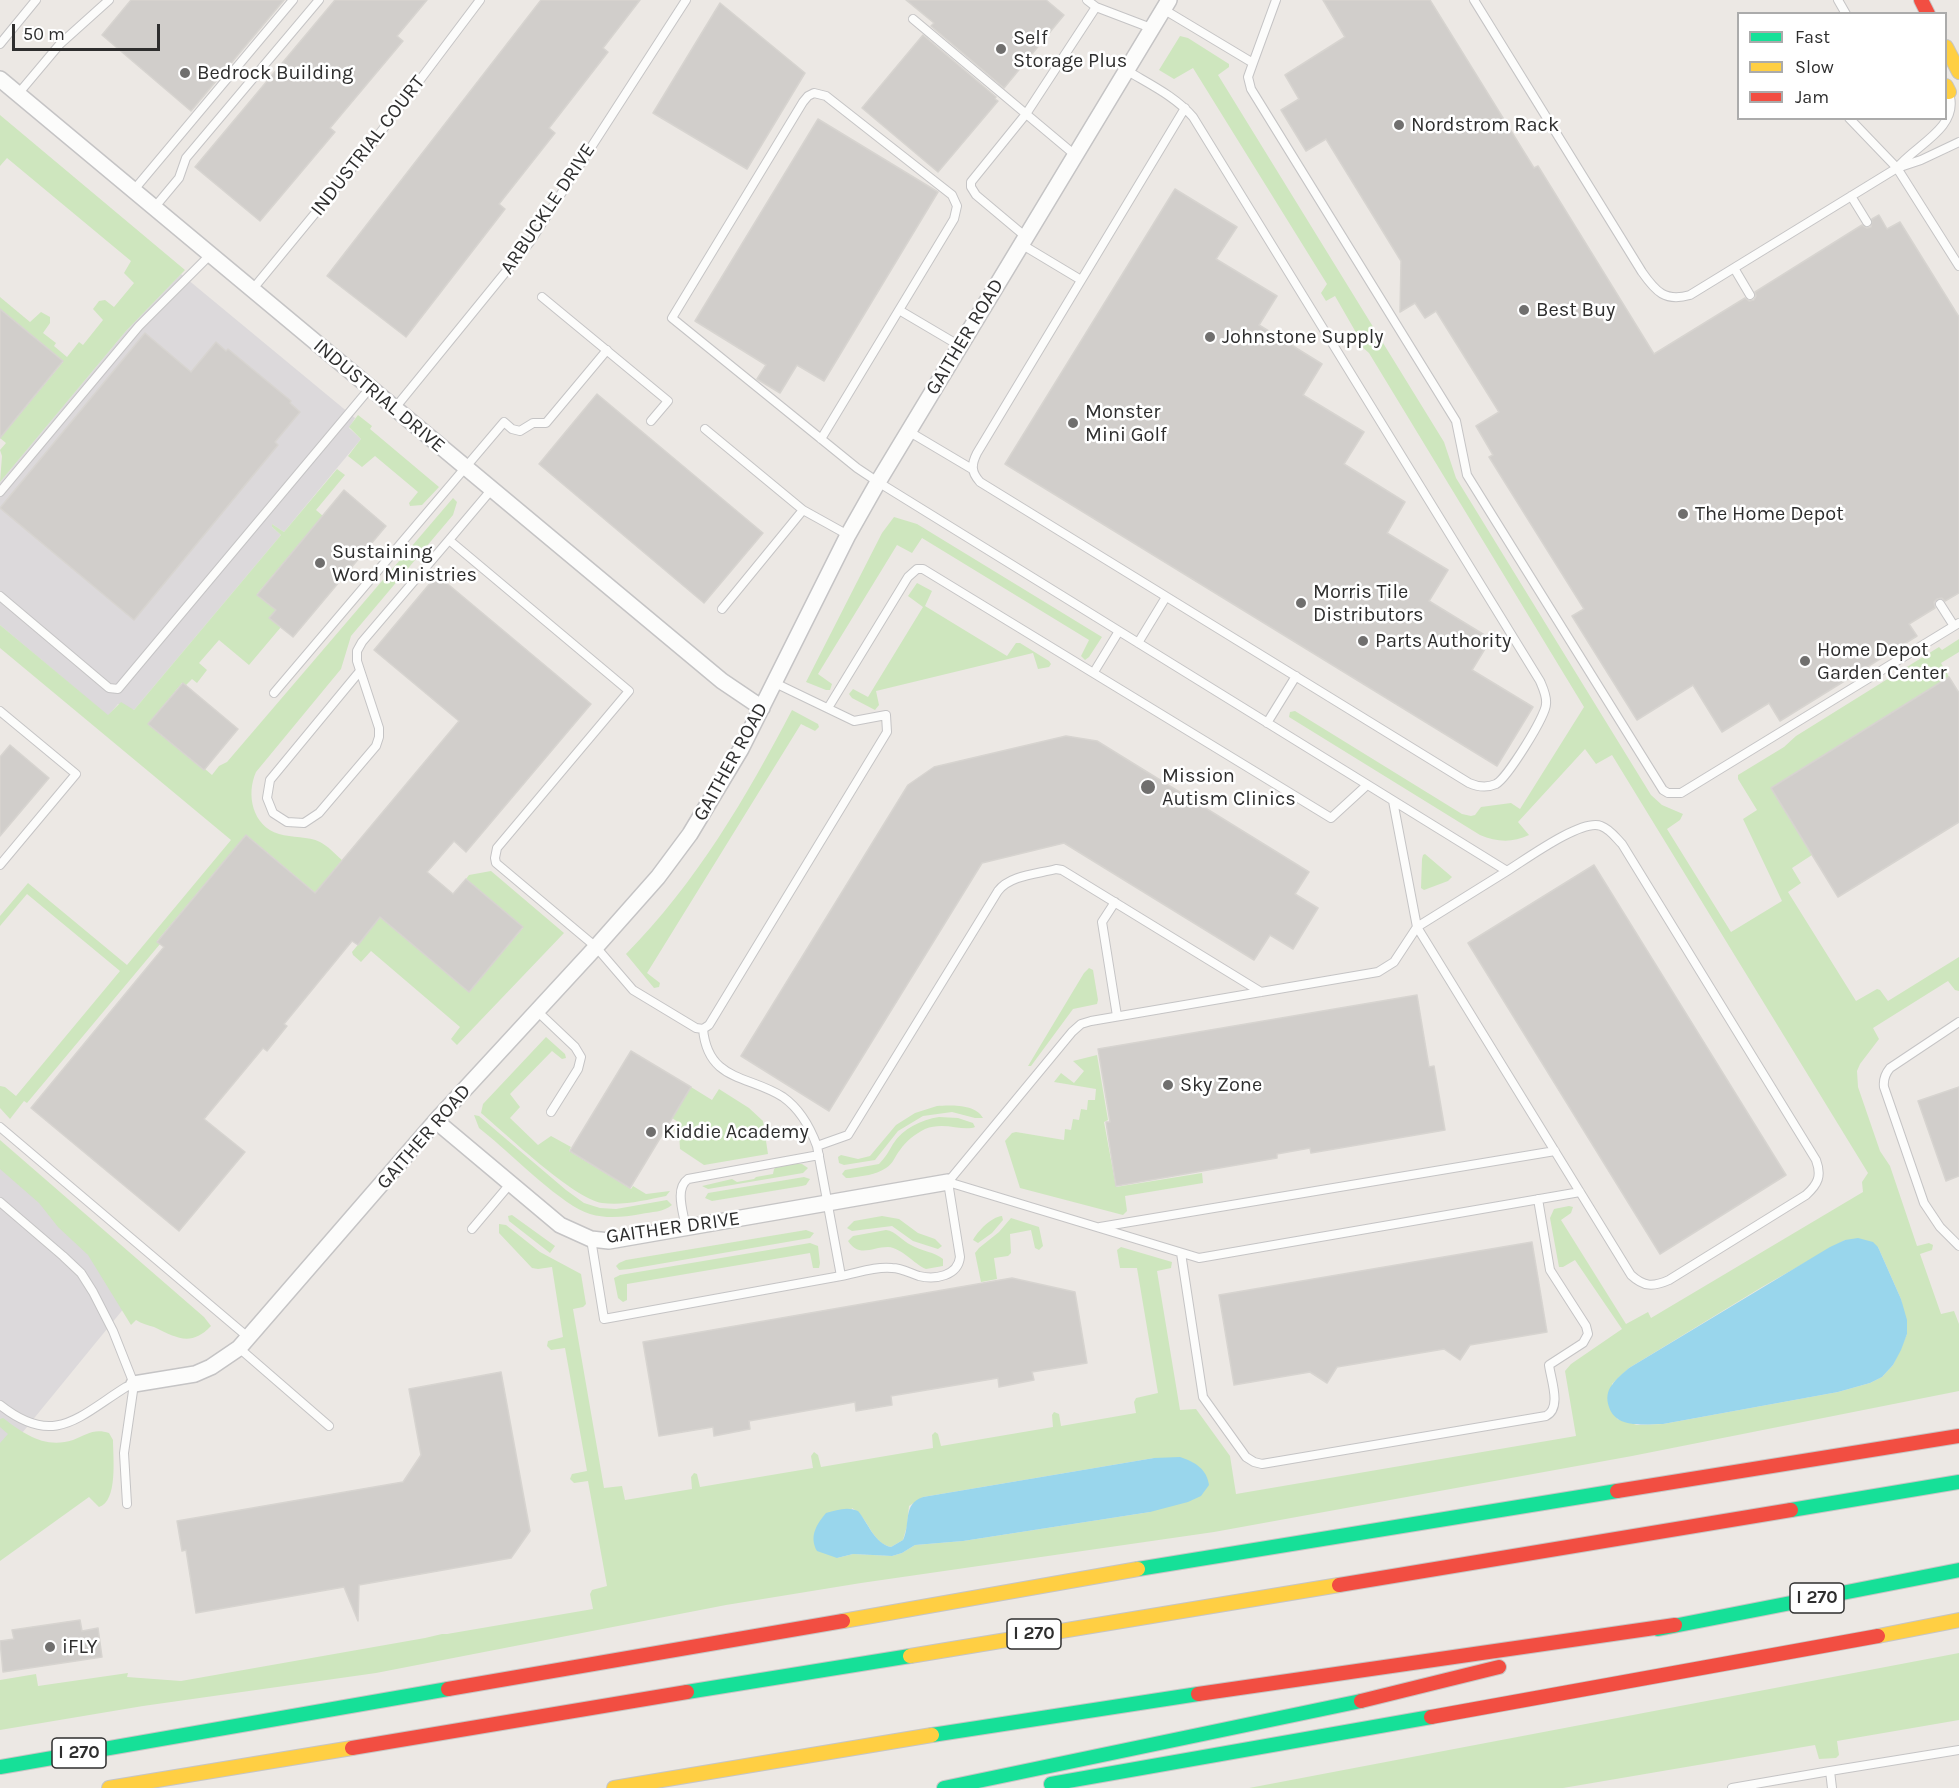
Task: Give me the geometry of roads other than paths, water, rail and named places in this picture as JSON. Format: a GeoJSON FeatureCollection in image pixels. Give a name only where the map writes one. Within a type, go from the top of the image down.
{"type":"FeatureCollection","features":[{"type":"Feature","properties":{"kind":"main road"},"geometry":{"type":"LineString","coordinates":[[1947,49],[1959,72]]}},
{"type":"Feature","properties":{"kind":"main road"},"geometry":{"type":"LineString","coordinates":[[1850,1454],[1959,1425]]}},
{"type":"Feature","properties":{"kind":"main road","name":"I 270"},"geometry":{"type":"LineString","coordinates":[[0,1767],[1221,1555],[1959,1436]]}},
{"type":"Feature","properties":{"kind":"main road","name":"I 270"},"geometry":{"type":"LineString","coordinates":[[109,1788],[1959,1482]]}},
{"type":"Feature","properties":{"kind":"main road","name":"I 270"},"geometry":{"type":"LineString","coordinates":[[614,1788],[1042,1717],[1675,1625],[1959,1570]]}},
{"type":"Feature","properties":{"kind":"main road","name":"I 270"},"geometry":{"type":"LineString","coordinates":[[1040,1786],[1788,1653],[1959,1620]]}},
{"type":"Feature","properties":{"kind":"main road"},"geometry":{"type":"LineString","coordinates":[[945,1788],[1335,1707],[1675,1625]]}},
{"type":"Feature","properties":{"kind":"street","name":"GAITHER ROAD"},"geometry":{"type":"LineString","coordinates":[[134,1384],[195,1374],[210,1368],[244,1343],[436,1121],[596,948],[658,877],[690,834],[718,789],[878,482],[1166,5]]}},
{"type":"Feature","properties":{"kind":"street","name":"INDUSTRIAL DRIVE"},"geometry":{"type":"LineString","coordinates":[[0,79],[723,681],[762,708]]}},
{"type":"Feature","properties":{"kind":"street","name":"GAITHER DRIVE"},"geometry":{"type":"LineString","coordinates":[[436,1121],[560,1225],[591,1239],[616,1240],[686,1229],[948,1182]]}},
{"type":"Feature","properties":{"kind":"lane"},"geometry":{"type":"LineString","coordinates":[[0,44],[36,0]]}},
{"type":"Feature","properties":{"kind":"lane"},"geometry":{"type":"LineString","coordinates":[[18,94],[60,44],[109,0]]}},
{"type":"Feature","properties":{"kind":"lane"},"geometry":{"type":"LineString","coordinates":[[133,191],[293,0]]}},
{"type":"Feature","properties":{"kind":"lane"},"geometry":{"type":"LineString","coordinates":[[154,208],[179,178],[186,159],[319,0]]}},
{"type":"Feature","properties":{"kind":"lane","name":"INDUSTRIAL COURT"},"geometry":{"type":"LineString","coordinates":[[252,290],[368,149],[480,0]]}},
{"type":"Feature","properties":{"kind":"lane","name":"ARBUCKLE DRIVE"},"geometry":{"type":"LineString","coordinates":[[396,408],[530,242],[686,0]]}},
{"type":"Feature","properties":{"kind":"lane"},"geometry":{"type":"LineString","coordinates":[[1087,0],[1096,8],[1151,28]]}},
{"type":"Feature","properties":{"kind":"lane"},"geometry":{"type":"LineString","coordinates":[[1276,0],[1248,77],[1251,89],[1456,421],[1467,475],[1663,790],[1668,793],[1681,793],[1956,624],[1940,604]]}},
{"type":"Feature","properties":{"kind":"lane"},"geometry":{"type":"LineString","coordinates":[[1474,0],[1651,285],[1663,295],[1671,298],[1690,295],[1897,168],[1921,160],[1959,142]]}},
{"type":"Feature","properties":{"kind":"lane"},"geometry":{"type":"LineString","coordinates":[[1166,5],[1253,63]]}},
{"type":"Feature","properties":{"kind":"lane"},"geometry":{"type":"LineString","coordinates":[[1081,280],[1023,241],[976,195],[971,187],[974,177],[1026,114],[1096,8]]}},
{"type":"Feature","properties":{"kind":"lane"},"geometry":{"type":"LineString","coordinates":[[913,19],[1075,155]]}},
{"type":"Feature","properties":{"kind":"lane"},"geometry":{"type":"LineString","coordinates":[[908,431],[972,469],[980,482],[1469,783],[1479,787],[1491,786],[1506,776],[1544,714],[1546,696],[1540,681],[1193,117],[1174,99],[1126,70]]}},
{"type":"Feature","properties":{"kind":"lane"},"geometry":{"type":"LineString","coordinates":[[1947,89],[1952,108],[1947,120]]}},
{"type":"Feature","properties":{"kind":"lane"},"geometry":{"type":"LineString","coordinates":[[821,439],[954,219],[957,206],[952,195],[826,96],[814,93],[807,96],[803,102],[672,318],[821,439],[878,482],[1507,871]]}},
{"type":"Feature","properties":{"kind":"lane"},"geometry":{"type":"LineString","coordinates":[[972,469],[977,453],[1185,108]]}},
{"type":"Feature","properties":{"kind":"lane"},"geometry":{"type":"LineString","coordinates":[[1851,120],[1897,168],[1959,266]]}},
{"type":"Feature","properties":{"kind":"lane"},"geometry":{"type":"LineString","coordinates":[[1897,168],[1906,157],[1940,130],[1947,120]]}},
{"type":"Feature","properties":{"kind":"lane"},"geometry":{"type":"LineString","coordinates":[[1851,196],[1867,222]]}},
{"type":"Feature","properties":{"kind":"lane"},"geometry":{"type":"LineString","coordinates":[[0,492],[139,326],[210,255]]}},
{"type":"Feature","properties":{"kind":"lane"},"geometry":{"type":"LineString","coordinates":[[1734,268],[1750,295]]}},
{"type":"Feature","properties":{"kind":"lane"},"geometry":{"type":"LineString","coordinates":[[542,297],[668,400],[651,422]]}},
{"type":"Feature","properties":{"kind":"lane"},"geometry":{"type":"LineString","coordinates":[[899,310],[960,346]]}},
{"type":"Feature","properties":{"kind":"lane"},"geometry":{"type":"LineString","coordinates":[[274,693],[504,422],[512,429],[520,431],[533,423],[546,423],[607,350]]}},
{"type":"Feature","properties":{"kind":"lane"},"geometry":{"type":"LineString","coordinates":[[0,596],[109,688],[118,689],[370,388]]}},
{"type":"Feature","properties":{"kind":"lane"},"geometry":{"type":"LineString","coordinates":[[705,429],[803,510],[849,535]]}},
{"type":"Feature","properties":{"kind":"lane"},"geometry":{"type":"LineString","coordinates":[[360,671],[270,780],[267,792],[268,804],[273,813],[282,820],[298,824],[314,817],[378,742],[379,728],[356,656],[362,642],[492,489]]}},
{"type":"Feature","properties":{"kind":"lane"},"geometry":{"type":"LineString","coordinates":[[722,609],[803,510]]}},
{"type":"Feature","properties":{"kind":"lane"},"geometry":{"type":"LineString","coordinates":[[448,540],[629,691],[497,848],[495,858],[499,866],[596,948],[633,990],[696,1028],[703,1029],[709,1025],[887,732],[886,715],[854,721],[775,683]]}},
{"type":"Feature","properties":{"kind":"lane"},"geometry":{"type":"LineString","coordinates":[[828,708],[908,577],[917,569],[930,572],[1331,818],[1367,785]]}},
{"type":"Feature","properties":{"kind":"lane"},"geometry":{"type":"LineString","coordinates":[[1138,643],[1166,597]]}},
{"type":"Feature","properties":{"kind":"lane"},"geometry":{"type":"LineString","coordinates":[[1094,672],[1119,631]]}},
{"type":"Feature","properties":{"kind":"lane"},"geometry":{"type":"LineString","coordinates":[[1267,723],[1296,676]]}},
{"type":"Feature","properties":{"kind":"lane"},"geometry":{"type":"LineString","coordinates":[[0,711],[76,774],[0,865]]}},
{"type":"Feature","properties":{"kind":"lane"},"geometry":{"type":"LineString","coordinates":[[591,1239],[604,1319],[889,1268],[925,1277],[949,1274],[958,1267],[960,1257],[948,1182],[1072,1032],[1086,1022],[1382,970],[1394,962],[1417,927],[1575,829],[1588,824],[1601,825],[1613,834],[1641,875],[1816,1160],[1820,1169],[1820,1179],[1814,1187],[1806,1195],[1669,1280],[1649,1286],[1639,1282],[1631,1275],[1417,927],[1393,801]]}},
{"type":"Feature","properties":{"kind":"lane"},"geometry":{"type":"LineString","coordinates":[[817,1146],[848,1135],[1004,884],[1059,870],[1261,992]]}},
{"type":"Feature","properties":{"kind":"lane"},"geometry":{"type":"LineString","coordinates":[[1115,902],[1102,922],[1117,1016]]}},
{"type":"Feature","properties":{"kind":"lane"},"geometry":{"type":"LineString","coordinates":[[537,1011],[575,1047],[581,1057],[578,1068],[551,1112]]}},
{"type":"Feature","properties":{"kind":"lane"},"geometry":{"type":"LineString","coordinates":[[1959,1022],[1890,1068],[1883,1082],[1924,1203],[1940,1227],[1959,1246]]}},
{"type":"Feature","properties":{"kind":"lane"},"geometry":{"type":"LineString","coordinates":[[703,1029],[705,1044],[716,1062],[732,1076],[773,1092],[794,1106],[811,1131],[819,1155],[842,1276]]}},
{"type":"Feature","properties":{"kind":"lane"},"geometry":{"type":"LineString","coordinates":[[0,1127],[244,1343],[329,1426]]}},
{"type":"Feature","properties":{"kind":"lane"},"geometry":{"type":"LineString","coordinates":[[1099,1228],[1555,1151]]}},
{"type":"Feature","properties":{"kind":"lane"},"geometry":{"type":"LineString","coordinates":[[686,1229],[680,1190],[682,1184],[688,1179],[819,1155]]}},
{"type":"Feature","properties":{"kind":"lane"},"geometry":{"type":"LineString","coordinates":[[948,1182],[1204,1258],[1580,1192]]}},
{"type":"Feature","properties":{"kind":"lane"},"geometry":{"type":"LineString","coordinates":[[472,1229],[510,1184]]}},
{"type":"Feature","properties":{"kind":"lane"},"geometry":{"type":"LineString","coordinates":[[1181,1253],[1203,1397],[1246,1457],[1262,1464],[1546,1416],[1553,1412],[1555,1404],[1549,1365],[1583,1343],[1588,1334],[1586,1326],[1550,1270],[1538,1199]]}},
{"type":"Feature","properties":{"kind":"lane"},"geometry":{"type":"LineString","coordinates":[[0,1202],[81,1273],[104,1311],[134,1384],[124,1453],[127,1504]]}},
{"type":"Feature","properties":{"kind":"lane"},"geometry":{"type":"LineString","coordinates":[[0,1405],[12,1415],[29,1423],[53,1427],[76,1420],[134,1384]]}},
{"type":"Feature","properties":{"kind":"lane"},"geometry":{"type":"LineString","coordinates":[[1732,1788],[1959,1750]]}},
{"type":"Feature","properties":{"kind":"lane"},"geometry":{"type":"LineString","coordinates":[[1830,1771],[1832,1788]]}},
{"type":"Feature","properties":{"kind":"water"},"geometry":{"type":"Polygon","coordinates":[[[1858,1238],[1873,1242],[1878,1247],[1901,1299],[1907,1320],[1907,1334],[1901,1350],[1893,1365],[1882,1377],[1870,1383],[1838,1392],[1663,1424],[1632,1424],[1618,1419],[1613,1414],[1608,1401],[1609,1390],[1629,1368],[1830,1247],[1845,1240],[1858,1238]]]}},
{"type":"Feature","properties":{"kind":"water"},"geometry":{"type":"Polygon","coordinates":[[[1180,1457],[1191,1461],[1203,1470],[1209,1485],[1201,1496],[1188,1502],[1150,1512],[963,1541],[915,1545],[892,1556],[853,1554],[837,1558],[817,1551],[815,1546],[814,1536],[819,1522],[826,1513],[838,1510],[858,1511],[880,1542],[891,1547],[903,1540],[912,1504],[923,1497],[1154,1458],[1180,1457]]]}},
{"type":"Feature","properties":{"kind":"place","name":"Self Storage Plus"},"geometry":{"type":"Point","coordinates":[1001,49]}},
{"type":"Feature","properties":{"kind":"place","name":"Bedrock Building"},"geometry":{"type":"Point","coordinates":[185,73]}},
{"type":"Feature","properties":{"kind":"place","name":"Nordstrom Rack"},"geometry":{"type":"Point","coordinates":[1399,125]}},
{"type":"Feature","properties":{"kind":"place","name":"Best Buy"},"geometry":{"type":"Point","coordinates":[1524,310]}},
{"type":"Feature","properties":{"kind":"place","name":"Johnstone Supply"},"geometry":{"type":"Point","coordinates":[1210,337]}},
{"type":"Feature","properties":{"kind":"place","name":"Monster Mini Golf"},"geometry":{"type":"Point","coordinates":[1073,423]}},
{"type":"Feature","properties":{"kind":"place","name":"The Home Depot"},"geometry":{"type":"Point","coordinates":[1683,514]}},
{"type":"Feature","properties":{"kind":"place","name":"Sustaining Word Ministries"},"geometry":{"type":"Point","coordinates":[320,563]}},
{"type":"Feature","properties":{"kind":"place","name":"Morris Tile Distributors"},"geometry":{"type":"Point","coordinates":[1301,603]}},
{"type":"Feature","properties":{"kind":"place","name":"Parts Authority"},"geometry":{"type":"Point","coordinates":[1363,641]}},
{"type":"Feature","properties":{"kind":"place","name":"Home Depot Garden Center"},"geometry":{"type":"Point","coordinates":[1805,661]}},
{"type":"Feature","properties":{"kind":"place","name":"Mission Autism Clinics"},"geometry":{"type":"Point","coordinates":[1148,787]}},
{"type":"Feature","properties":{"kind":"place","name":"Sky Zone"},"geometry":{"type":"Point","coordinates":[1168,1085]}},
{"type":"Feature","properties":{"kind":"place","name":"Kiddie Academy"},"geometry":{"type":"Point","coordinates":[651,1132]}},
{"type":"Feature","properties":{"kind":"place","name":"iFLY"},"geometry":{"type":"Point","coordinates":[50,1647]}}]}
